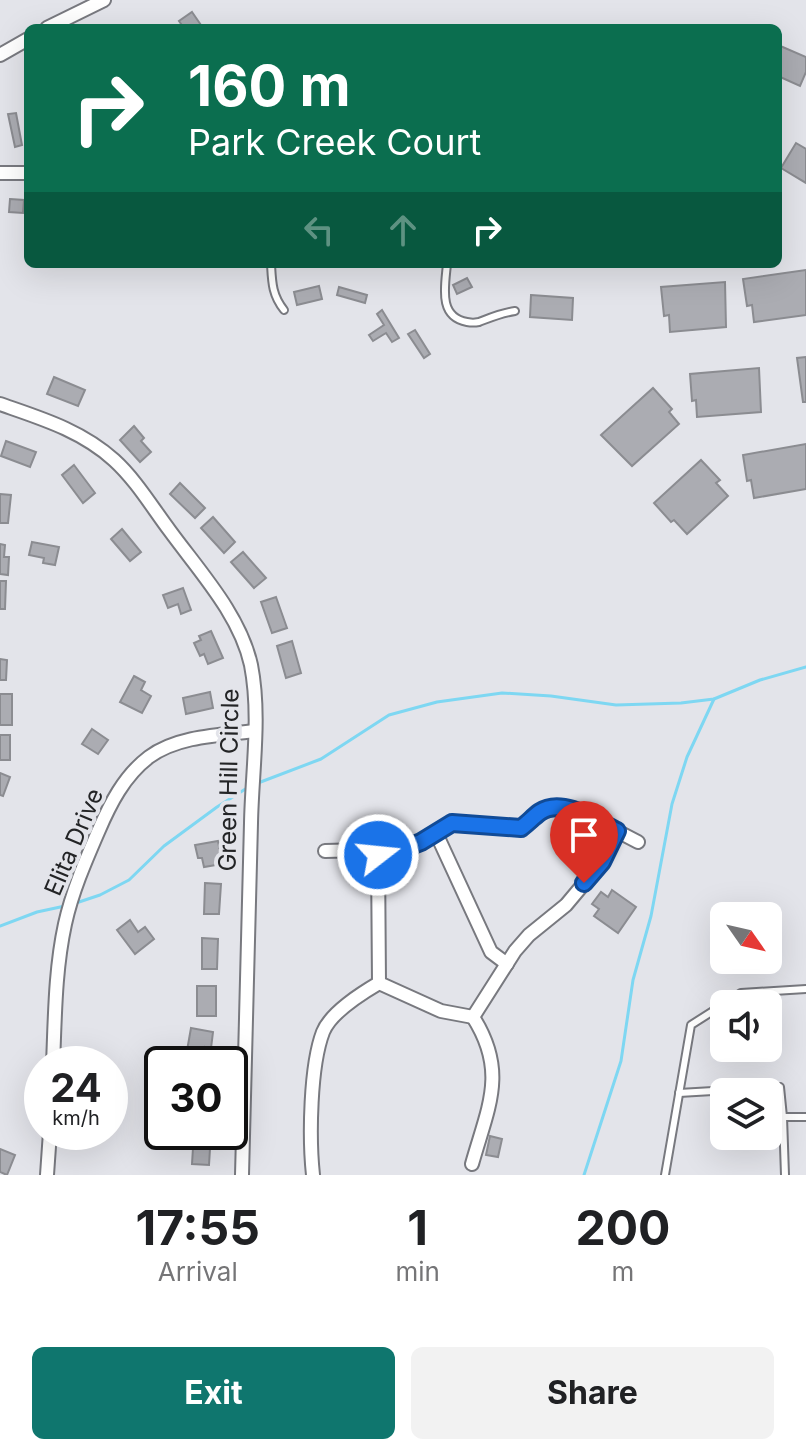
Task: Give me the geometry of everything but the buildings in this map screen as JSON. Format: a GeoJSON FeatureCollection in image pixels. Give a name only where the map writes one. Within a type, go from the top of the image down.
{"type":"FeatureCollection","features":[{"type":"Feature","properties":{"kind":"street"},"geometry":{"type":"LineString","coordinates":[[55,24],[104,0]]}},
{"type":"Feature","properties":{"kind":"street"},"geometry":{"type":"LineString","coordinates":[[0,55],[24,41]]}},
{"type":"Feature","properties":{"kind":"street"},"geometry":{"type":"LineString","coordinates":[[0,173],[24,173]]}},
{"type":"Feature","properties":{"kind":"street","name":"Green Hill Circle"},"geometry":{"type":"LineString","coordinates":[[0,404],[56,423],[86,439],[113,459],[137,485],[206,580],[240,634],[250,664],[256,715],[242,1175]]}},
{"type":"Feature","properties":{"kind":"street","name":"Elita Drive"},"geometry":{"type":"LineString","coordinates":[[54,1046],[56,984],[64,925],[76,882],[110,804],[130,775],[150,756],[170,746],[255,731]]}},
{"type":"Feature","properties":{"kind":"street"},"geometry":{"type":"LineString","coordinates":[[325,851],[403,849],[452,823],[521,828],[539,812],[554,806],[588,816],[638,842]]}},
{"type":"Feature","properties":{"kind":"street"},"geometry":{"type":"LineString","coordinates":[[473,1017],[529,935],[566,905],[602,862],[617,831]]}},
{"type":"Feature","properties":{"kind":"street"},"geometry":{"type":"LineString","coordinates":[[436,833],[491,952],[507,964]]}},
{"type":"Feature","properties":{"kind":"street"},"geometry":{"type":"LineString","coordinates":[[379,983],[378,855],[382,849]]}},
{"type":"Feature","properties":{"kind":"street"},"geometry":{"type":"LineString","coordinates":[[379,983],[441,1011],[473,1017]]}},
{"type":"Feature","properties":{"kind":"street"},"geometry":{"type":"LineString","coordinates":[[313,1175],[309,1137],[324,1029],[353,999],[379,983]]}},
{"type":"Feature","properties":{"kind":"street"},"geometry":{"type":"LineString","coordinates":[[472,1164],[493,1090],[493,1068],[486,1041],[473,1017]]}},
{"type":"Feature","properties":{"kind":"street"},"geometry":{"type":"LineString","coordinates":[[47,1175],[49,1150]]}},
{"type":"Feature","properties":{"kind":"lane"},"geometry":{"type":"LineString","coordinates":[[271,268],[272,289],[276,301],[284,310]]}},
{"type":"Feature","properties":{"kind":"lane"},"geometry":{"type":"LineString","coordinates":[[447,268],[446,302],[448,311],[457,320],[476,323],[493,314],[515,311]]}},
{"type":"Feature","properties":{"kind":"lane"},"geometry":{"type":"LineString","coordinates":[[782,990],[806,989]]}},
{"type":"Feature","properties":{"kind":"lane"},"geometry":{"type":"LineString","coordinates":[[665,1175],[691,1025],[710,1013]]}},
{"type":"Feature","properties":{"kind":"lane"},"geometry":{"type":"LineString","coordinates":[[679,1093],[780,1087],[785,1175]]}},
{"type":"Feature","properties":{"kind":"lane"},"geometry":{"type":"LineString","coordinates":[[783,1117],[806,1117]]}},
{"type":"Feature","properties":{"kind":"waterway"},"geometry":{"type":"LineString","coordinates":[[258,783],[321,759],[389,715],[437,702],[502,693],[616,705],[681,703],[714,699],[760,680],[806,667]]}},
{"type":"Feature","properties":{"kind":"waterway"},"geometry":{"type":"LineString","coordinates":[[584,1175],[621,1061],[633,980],[651,916],[672,804],[687,757],[714,699]]}},
{"type":"Feature","properties":{"kind":"waterway"},"geometry":{"type":"LineString","coordinates":[[76,903],[129,880],[164,846],[247,788]]}},
{"type":"Feature","properties":{"kind":"waterway"},"geometry":{"type":"LineString","coordinates":[[0,926],[37,912],[65,906]]}},
{"type":"Feature","properties":{"kind":"route"},"geometry":{"type":"LineString","coordinates":[[378,855],[382,849],[403,849],[421,842],[452,823],[521,828],[539,812],[554,806],[588,816],[617,831],[602,862],[584,883]]}}]}
